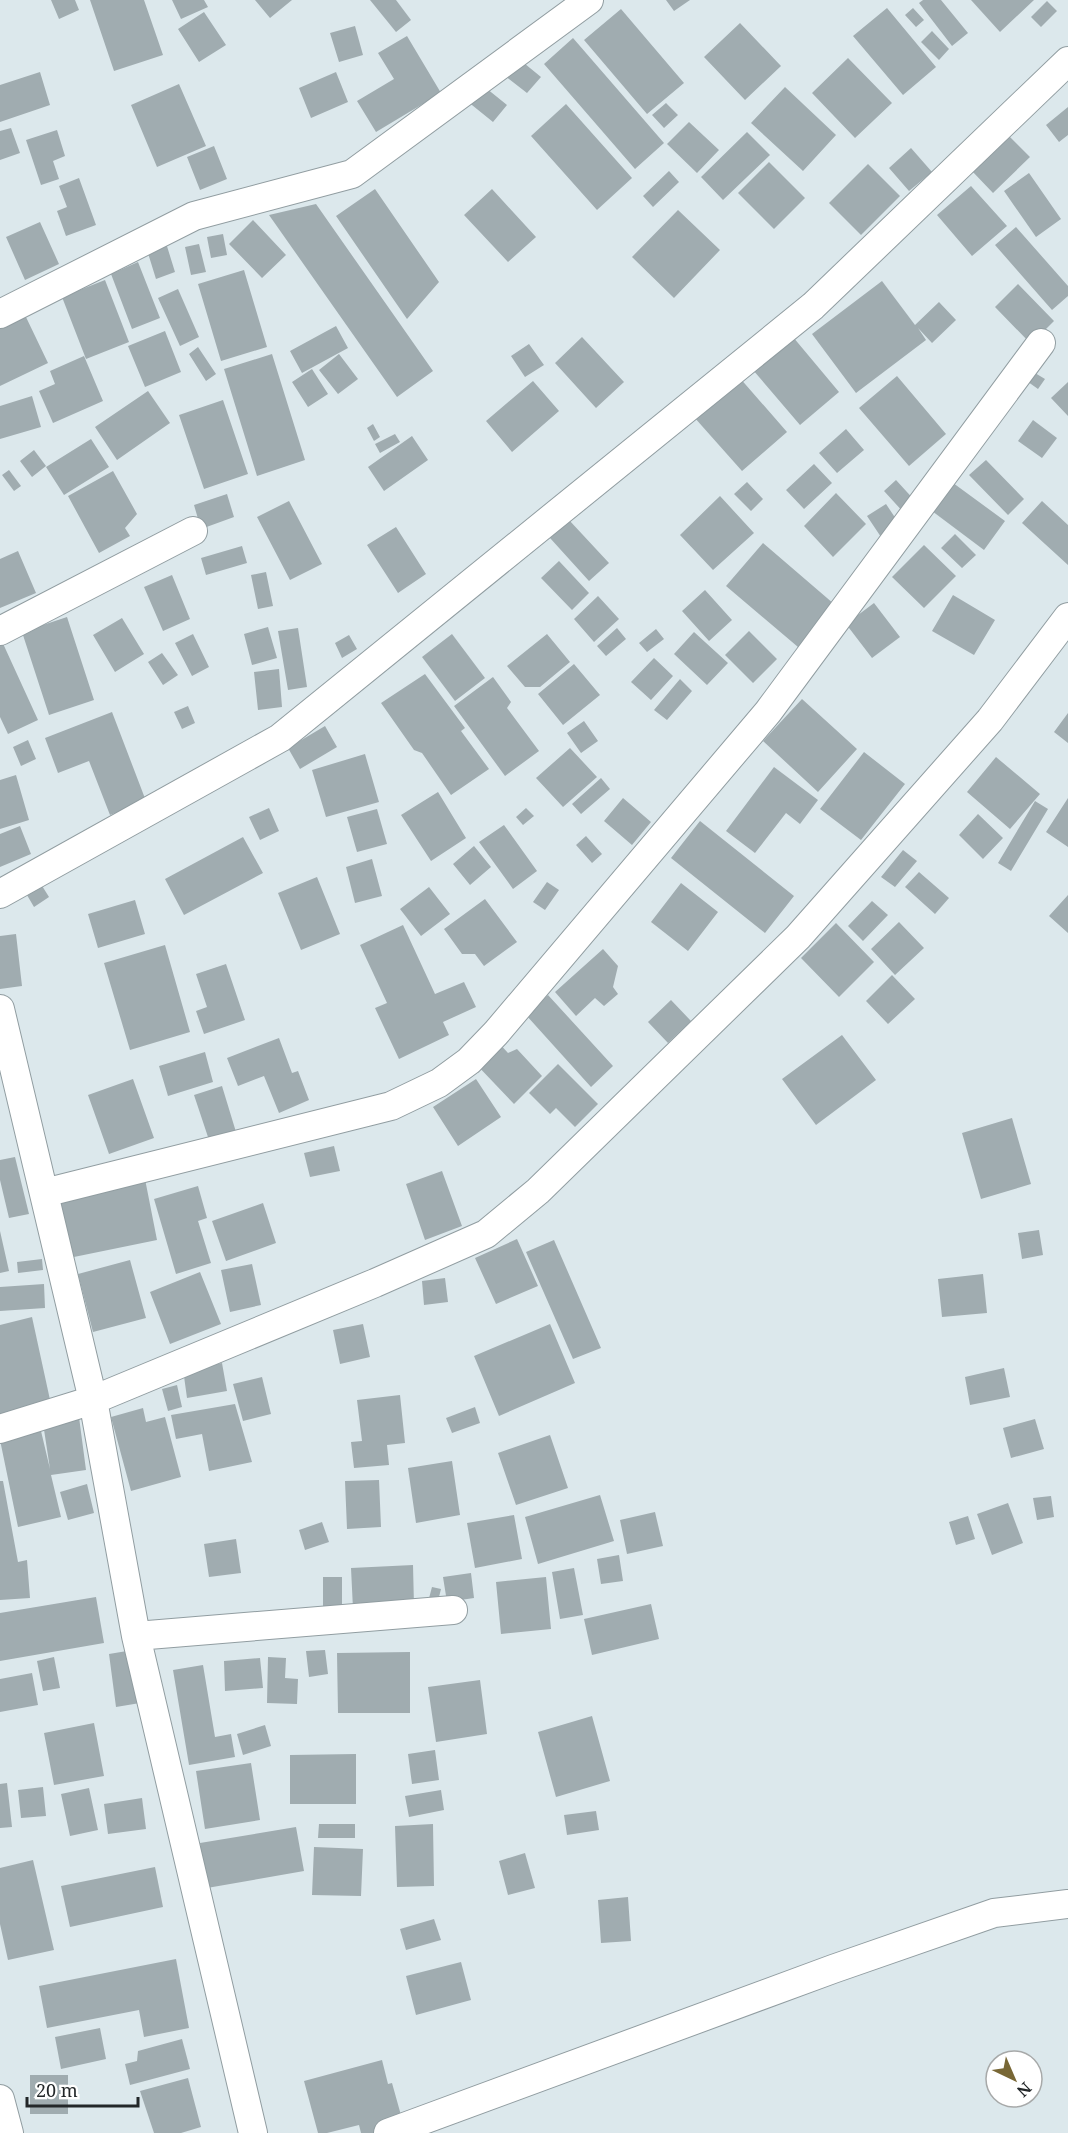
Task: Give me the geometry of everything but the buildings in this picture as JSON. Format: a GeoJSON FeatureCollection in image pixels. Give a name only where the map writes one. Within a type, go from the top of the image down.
{"type":"FeatureCollection","features":[{"type":"Feature","properties":{"kind":"street"},"geometry":{"type":"LineString","coordinates":[[0,314],[194,216],[352,174],[589,0]]}},
{"type":"Feature","properties":{"kind":"street"},"geometry":{"type":"LineString","coordinates":[[0,894],[280,738],[813,306],[1068,61]]}},
{"type":"Feature","properties":{"kind":"street"},"geometry":{"type":"LineString","coordinates":[[44,1193],[391,1106],[439,1083],[470,1060],[496,1034],[768,712],[1041,343]]}},
{"type":"Feature","properties":{"kind":"street"},"geometry":{"type":"LineString","coordinates":[[0,632],[194,531]]}},
{"type":"Feature","properties":{"kind":"street"},"geometry":{"type":"LineString","coordinates":[[0,1429],[93,1400],[375,1283],[486,1234],[545,1183],[798,937],[990,720],[1068,617]]}},
{"type":"Feature","properties":{"kind":"street"},"geometry":{"type":"LineString","coordinates":[[0,1009],[93,1400],[136,1636],[253,2133]]}},
{"type":"Feature","properties":{"kind":"street"},"geometry":{"type":"LineString","coordinates":[[136,1636],[453,1610]]}},
{"type":"Feature","properties":{"kind":"street"},"geometry":{"type":"LineString","coordinates":[[388,2133],[833,1969],[994,1913],[1068,1904]]}},
{"type":"Feature","properties":{"kind":"street"},"geometry":{"type":"LineString","coordinates":[[0,2099],[9,2133]]}}]}
